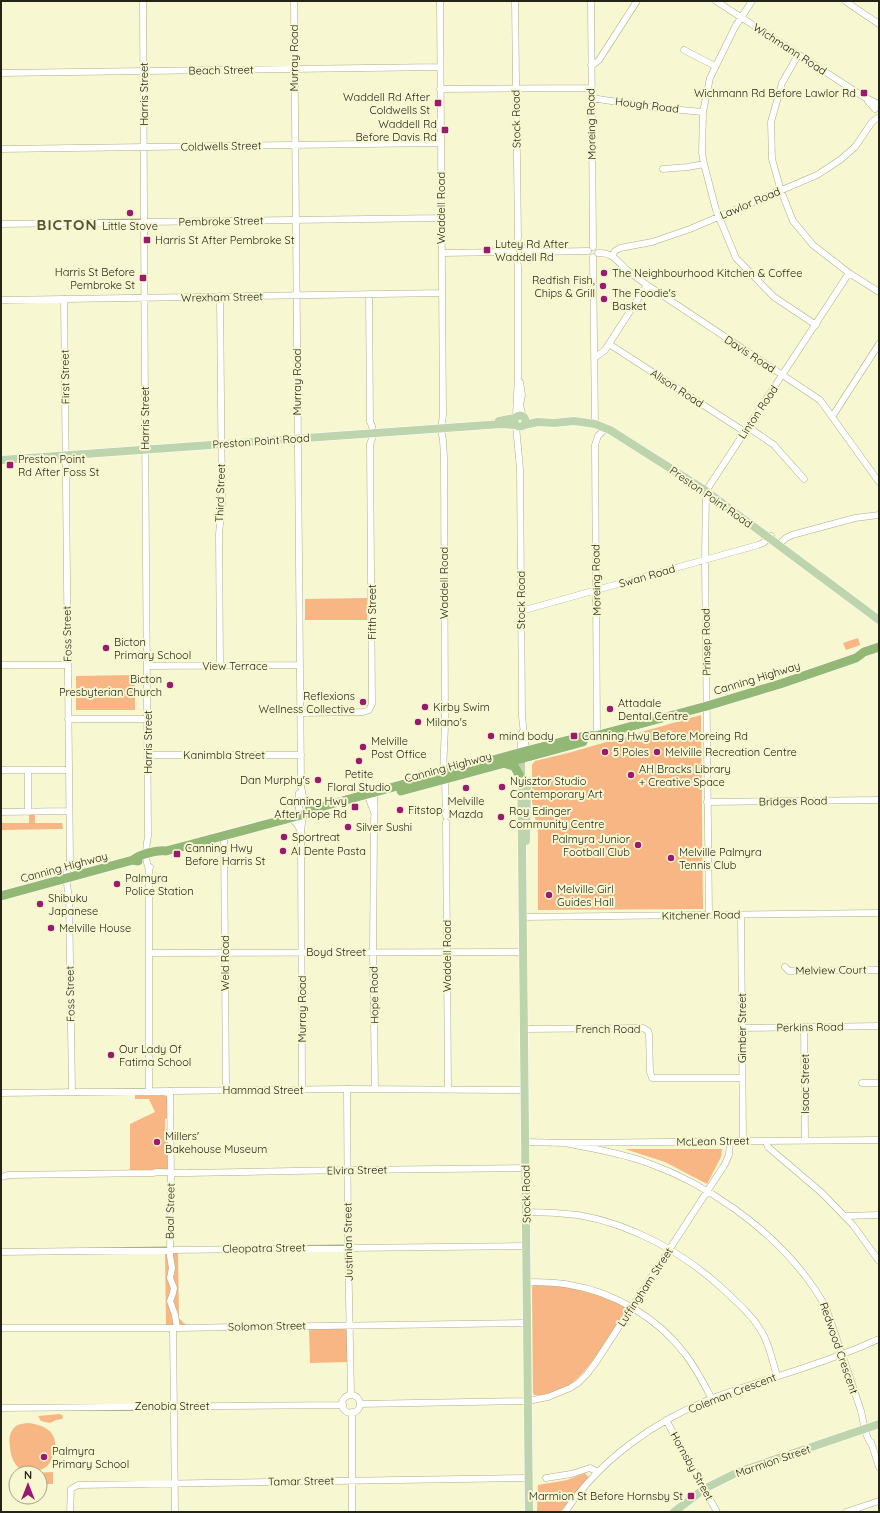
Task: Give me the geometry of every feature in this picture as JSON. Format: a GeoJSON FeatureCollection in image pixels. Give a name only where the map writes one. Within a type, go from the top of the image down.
{"type":"FeatureCollection","features":[{"type":"Feature","properties":{"kind":"highway","name":"Canning Highway"},"geometry":{"type":"LineString","coordinates":[[856,658],[864,652],[879,647]]}},
{"type":"Feature","properties":{"kind":"highway","name":"Canning Highway"},"geometry":{"type":"LineString","coordinates":[[1,896],[134,860],[137,862],[149,856],[163,855],[166,851],[523,755],[588,735],[596,735],[707,706],[780,684],[856,658],[879,654]]}},
{"type":"Feature","properties":{"kind":"highway","name":"Canning Highway"},"geometry":{"type":"LineString","coordinates":[[445,775],[506,764],[523,755]]}},
{"type":"Feature","properties":{"kind":"highway"},"geometry":{"type":"LineString","coordinates":[[506,764],[514,766],[521,778]]}},
{"type":"Feature","properties":{"kind":"main road","name":"Preston Point Road"},"geometry":{"type":"LineString","coordinates":[[1,460],[502,424],[520,421],[581,418],[614,428],[707,490],[879,616]]}},
{"type":"Feature","properties":{"kind":"main road","name":"Preston Point Road"},"geometry":{"type":"LineString","coordinates":[[595,422],[621,436],[707,490]]}},
{"type":"Feature","properties":{"kind":"main road","name":"Preston Point Road"},"geometry":{"type":"LineString","coordinates":[[1,464],[27,460],[38,461],[66,456]]}},
{"type":"Feature","properties":{"kind":"main road","name":"Preston Point Road"},"geometry":{"type":"LineString","coordinates":[[780,543],[879,620]]}},
{"type":"Feature","properties":{"kind":"main road","name":"Stock Road"},"geometry":{"type":"LineString","coordinates":[[523,755],[521,778],[521,866],[523,876]]}},
{"type":"Feature","properties":{"kind":"main road","name":"Stock Road"},"geometry":{"type":"LineString","coordinates":[[523,755],[526,861],[523,876],[523,952],[529,1512]]}},
{"type":"Feature","properties":{"kind":"main road","name":"Marmion Street"},"geometry":{"type":"LineString","coordinates":[[674,1512],[705,1490],[755,1469],[866,1430],[879,1424]]}},
{"type":"Feature","properties":{"kind":"main road","name":"Marmion Street"},"geometry":{"type":"LineString","coordinates":[[866,1430],[879,1428]]}},
{"type":"Feature","properties":{"kind":"main road","name":"Marmion Street"},"geometry":{"type":"LineString","coordinates":[[679,1512],[705,1490]]}},
{"type":"Feature","properties":{"kind":"street","name":"Harris Street"},"geometry":{"type":"LineString","coordinates":[[143,1],[148,755],[147,844],[149,856],[150,953],[149,1091]]}},
{"type":"Feature","properties":{"kind":"street","name":"Murray Road"},"geometry":{"type":"LineString","coordinates":[[294,1],[300,713],[301,786],[304,802],[301,832],[302,1090]]}},
{"type":"Feature","properties":{"kind":"street","name":"Waddell Road"},"geometry":{"type":"LineString","coordinates":[[440,1],[448,1089]]}},
{"type":"Feature","properties":{"kind":"street","name":"Stock Road"},"geometry":{"type":"LineString","coordinates":[[515,1],[519,252],[518,375],[520,421],[523,730],[521,736],[523,755]]}},
{"type":"Feature","properties":{"kind":"street","name":"Moreing Road"},"geometry":{"type":"LineString","coordinates":[[591,1],[591,249]]}},
{"type":"Feature","properties":{"kind":"street"},"geometry":{"type":"LineString","coordinates":[[591,65],[599,60],[637,1]]}},
{"type":"Feature","properties":{"kind":"street","name":"Wichmann Road"},"geometry":{"type":"LineString","coordinates":[[716,1],[864,97],[878,110]]}},
{"type":"Feature","properties":{"kind":"street"},"geometry":{"type":"LineString","coordinates":[[752,1],[741,17],[710,78],[703,112],[702,153],[704,164],[719,216],[736,258],[774,297],[816,325]]}},
{"type":"Feature","properties":{"kind":"street"},"geometry":{"type":"LineString","coordinates":[[845,1],[879,24]]}},
{"type":"Feature","properties":{"kind":"street"},"geometry":{"type":"LineString","coordinates":[[684,50],[715,66]]}},
{"type":"Feature","properties":{"kind":"street"},"geometry":{"type":"LineString","coordinates":[[798,55],[782,83],[771,122],[772,159],[781,191],[792,220],[813,245],[849,274],[879,292]]}},
{"type":"Feature","properties":{"kind":"street","name":"Beach Street"},"geometry":{"type":"LineString","coordinates":[[1,73],[440,67]]}},
{"type":"Feature","properties":{"kind":"street"},"geometry":{"type":"LineString","coordinates":[[440,90],[591,88]]}},
{"type":"Feature","properties":{"kind":"street","name":"Hough Road"},"geometry":{"type":"LineString","coordinates":[[591,98],[659,108],[703,112]]}},
{"type":"Feature","properties":{"kind":"street","name":"Lawlor Road"},"geometry":{"type":"LineString","coordinates":[[612,256],[620,248],[652,242],[690,229],[817,175],[840,160],[855,147],[872,122],[878,110]]}},
{"type":"Feature","properties":{"kind":"street","name":"Coldwells Street"},"geometry":{"type":"LineString","coordinates":[[1,149],[441,142]]}},
{"type":"Feature","properties":{"kind":"street"},"geometry":{"type":"LineString","coordinates":[[663,169],[704,164]]}},
{"type":"Feature","properties":{"kind":"street","name":"Pembroke Street"},"geometry":{"type":"LineString","coordinates":[[1,224],[442,218]]}},
{"type":"Feature","properties":{"kind":"street"},"geometry":{"type":"LineString","coordinates":[[442,253],[534,252],[596,248],[598,253]]}},
{"type":"Feature","properties":{"kind":"street"},"geometry":{"type":"LineString","coordinates":[[591,249],[589,256],[593,258],[595,422]]}},
{"type":"Feature","properties":{"kind":"street"},"geometry":{"type":"LineString","coordinates":[[598,253],[604,253],[612,256]]}},
{"type":"Feature","properties":{"kind":"street"},"geometry":{"type":"LineString","coordinates":[[593,258],[597,256],[598,253]]}},
{"type":"Feature","properties":{"kind":"street","name":"Davis Road"},"geometry":{"type":"LineString","coordinates":[[612,256],[647,285],[820,400],[879,482]]}},
{"type":"Feature","properties":{"kind":"street","name":"Linton Road"},"geometry":{"type":"LineString","coordinates":[[707,490],[849,274]]}},
{"type":"Feature","properties":{"kind":"street"},"geometry":{"type":"LineString","coordinates":[[595,356],[601,354],[609,344],[647,285]]}},
{"type":"Feature","properties":{"kind":"street","name":"Wrexham Street"},"geometry":{"type":"LineString","coordinates":[[1,300],[442,293]]}},
{"type":"Feature","properties":{"kind":"street","name":"Fifth Street"},"geometry":{"type":"LineString","coordinates":[[300,713],[363,712],[369,710],[372,704],[370,444],[368,441],[370,433],[368,425],[370,422],[369,294]]}},
{"type":"Feature","properties":{"kind":"street","name":"Third Street"},"geometry":{"type":"LineString","coordinates":[[220,296],[222,503],[219,534],[220,666]]}},
{"type":"Feature","properties":{"kind":"street","name":"First Street"},"geometry":{"type":"LineString","coordinates":[[64,299],[66,456]]}},
{"type":"Feature","properties":{"kind":"street","name":"Alison Road"},"geometry":{"type":"LineString","coordinates":[[609,344],[746,430],[774,445],[804,480]]}},
{"type":"Feature","properties":{"kind":"street"},"geometry":{"type":"LineString","coordinates":[[832,417],[879,344]]}},
{"type":"Feature","properties":{"kind":"street","name":"Moreing Road"},"geometry":{"type":"LineString","coordinates":[[596,735],[595,445],[598,436],[606,428]]}},
{"type":"Feature","properties":{"kind":"street","name":"Foss Street"},"geometry":{"type":"LineString","coordinates":[[66,456],[69,812],[70,861],[72,864],[70,877],[72,891],[69,897],[72,1091]]}},
{"type":"Feature","properties":{"kind":"street","name":"Prinsep Road"},"geometry":{"type":"LineString","coordinates":[[707,490],[705,560],[709,915]]}},
{"type":"Feature","properties":{"kind":"street"},"geometry":{"type":"LineString","coordinates":[[780,543],[792,535],[855,518],[879,515]]}},
{"type":"Feature","properties":{"kind":"street","name":"Swan Road"},"geometry":{"type":"LineString","coordinates":[[521,611],[761,544],[770,537]]}},
{"type":"Feature","properties":{"kind":"street"},"geometry":{"type":"LineString","coordinates":[[1,665],[68,665]]}},
{"type":"Feature","properties":{"kind":"street","name":"View Terrace"},"geometry":{"type":"LineString","coordinates":[[147,666],[300,665]]}},
{"type":"Feature","properties":{"kind":"street"},"geometry":{"type":"LineString","coordinates":[[68,720],[147,719]]}},
{"type":"Feature","properties":{"kind":"street","name":"Kanimbla Street"},"geometry":{"type":"LineString","coordinates":[[148,755],[301,754]]}},
{"type":"Feature","properties":{"kind":"street"},"geometry":{"type":"LineString","coordinates":[[1,770],[69,770]]}},
{"type":"Feature","properties":{"kind":"street"},"geometry":{"type":"LineString","coordinates":[[28,770],[28,812]]}},
{"type":"Feature","properties":{"kind":"street","name":"Murray Road"},"geometry":{"type":"LineString","coordinates":[[301,786],[299,792],[302,814],[297,824],[301,832]]}},
{"type":"Feature","properties":{"kind":"street","name":"Hope Road"},"geometry":{"type":"LineString","coordinates":[[371,796],[376,808],[374,812],[373,952],[375,1089]]}},
{"type":"Feature","properties":{"kind":"street","name":"Bridges Road"},"geometry":{"type":"LineString","coordinates":[[708,802],[879,800]]}},
{"type":"Feature","properties":{"kind":"street"},"geometry":{"type":"LineString","coordinates":[[1,812],[69,812]]}},
{"type":"Feature","properties":{"kind":"street","name":"Weld Road"},"geometry":{"type":"LineString","coordinates":[[224,836],[226,1090]]}},
{"type":"Feature","properties":{"kind":"street","name":"Kitchener Road"},"geometry":{"type":"LineString","coordinates":[[523,917],[879,913]]}},
{"type":"Feature","properties":{"kind":"street","name":"Gimber Street"},"geometry":{"type":"LineString","coordinates":[[741,915],[743,1141]]}},
{"type":"Feature","properties":{"kind":"street","name":"Boyd Street"},"geometry":{"type":"LineString","coordinates":[[150,953],[447,951],[523,952]]}},
{"type":"Feature","properties":{"kind":"street","name":"Melview Court"},"geometry":{"type":"LineString","coordinates":[[785,967],[789,971],[879,970]]}},
{"type":"Feature","properties":{"kind":"street","name":"Perkins Road"},"geometry":{"type":"LineString","coordinates":[[742,1028],[879,1026]]}},
{"type":"Feature","properties":{"kind":"street","name":"Isaac Street"},"geometry":{"type":"LineString","coordinates":[[804,1027],[805,1140]]}},
{"type":"Feature","properties":{"kind":"street","name":"French Road"},"geometry":{"type":"LineString","coordinates":[[524,1029],[643,1028],[648,1031],[649,1034],[650,1072],[652,1078],[742,1078]]}},
{"type":"Feature","properties":{"kind":"street"},"geometry":{"type":"LineString","coordinates":[[862,1083],[879,1083]]}},
{"type":"Feature","properties":{"kind":"street","name":"Hammad Street"},"geometry":{"type":"LineString","coordinates":[[1,1092],[347,1089],[525,1090]]}},
{"type":"Feature","properties":{"kind":"street","name":"Justinian Street"},"geometry":{"type":"LineString","coordinates":[[347,1089],[351,1395]]}},
{"type":"Feature","properties":{"kind":"street","name":"Baal Street"},"geometry":{"type":"LineString","coordinates":[[170,1091],[170,1250],[172,1268],[170,1278],[174,1288],[170,1303],[176,1315],[174,1406],[175,1512]]}},
{"type":"Feature","properties":{"kind":"street","name":"McLean Street"},"geometry":{"type":"LineString","coordinates":[[526,1144],[879,1140]]}},
{"type":"Feature","properties":{"kind":"street","name":"Luffingham Street"},"geometry":{"type":"LineString","coordinates":[[528,1401],[561,1393],[578,1383],[596,1362],[727,1160],[730,1151],[730,1141]]}},
{"type":"Feature","properties":{"kind":"street"},"geometry":{"type":"LineString","coordinates":[[766,1141],[768,1147],[822,1192],[845,1216],[879,1261]]}},
{"type":"Feature","properties":{"kind":"street","name":"Redwood Crescent"},"geometry":{"type":"LineString","coordinates":[[566,1143],[619,1154],[648,1163],[708,1191],[761,1231],[786,1254],[802,1271],[822,1299],[842,1354],[879,1467]]}},
{"type":"Feature","properties":{"kind":"street","name":"Elvira Street"},"geometry":{"type":"LineString","coordinates":[[1,1174],[153,1173],[156,1175],[183,1175],[187,1173],[526,1168]]}},
{"type":"Feature","properties":{"kind":"street","name":"Elvira Street"},"geometry":{"type":"LineString","coordinates":[[1,1177],[9,1175]]}},
{"type":"Feature","properties":{"kind":"street"},"geometry":{"type":"LineString","coordinates":[[526,1212],[556,1213],[591,1218],[638,1233],[670,1249],[718,1284],[747,1313],[763,1334],[777,1376]]}},
{"type":"Feature","properties":{"kind":"street"},"geometry":{"type":"LineString","coordinates":[[845,1216],[879,1215]]}},
{"type":"Feature","properties":{"kind":"street","name":"Cleopatra Street"},"geometry":{"type":"LineString","coordinates":[[1,1252],[526,1246]]}},
{"type":"Feature","properties":{"kind":"street"},"geometry":{"type":"LineString","coordinates":[[527,1282],[554,1283],[583,1288],[607,1296],[632,1308],[646,1317],[674,1341],[694,1366],[712,1398]]}},
{"type":"Feature","properties":{"kind":"street","name":"Solomon Street"},"geometry":{"type":"LineString","coordinates":[[3,1330],[527,1323]]}},
{"type":"Feature","properties":{"kind":"street","name":"Coleman Crescent"},"geometry":{"type":"LineString","coordinates":[[565,1512],[598,1472],[614,1456],[666,1420],[712,1398],[842,1354],[879,1339]]}},
{"type":"Feature","properties":{"kind":"street"},"geometry":{"type":"LineString","coordinates":[[351,1395],[356,1396],[360,1404],[358,1410],[352,1412],[346,1411],[343,1405],[344,1399],[351,1395]]}},
{"type":"Feature","properties":{"kind":"street"},"geometry":{"type":"LineString","coordinates":[[360,1404],[528,1401]]}},
{"type":"Feature","properties":{"kind":"street","name":"Zenobia Street"},"geometry":{"type":"LineString","coordinates":[[1,1408],[343,1405]]}},
{"type":"Feature","properties":{"kind":"street"},"geometry":{"type":"LineString","coordinates":[[352,1412],[352,1512]]}},
{"type":"Feature","properties":{"kind":"street","name":"Hornsby Street"},"geometry":{"type":"LineString","coordinates":[[666,1420],[717,1512]]}},
{"type":"Feature","properties":{"kind":"street"},"geometry":{"type":"LineString","coordinates":[[546,1478],[572,1474],[590,1468],[598,1472]]}},
{"type":"Feature","properties":{"kind":"street","name":"Tamar Street"},"geometry":{"type":"LineString","coordinates":[[70,1512],[71,1489],[78,1485],[529,1478]]}},
{"type":"Feature","properties":{"kind":"street"},"geometry":{"type":"LineString","coordinates":[[846,1512],[879,1501]]}},
{"type":"Feature","properties":{"kind":"shaded area"},"geometry":{"type":"Polygon","coordinates":[[[367,598],[367,620],[305,620],[305,599],[367,598]]]}},
{"type":"Feature","properties":{"kind":"shaded area"},"geometry":{"type":"Polygon","coordinates":[[[858,638],[860,645],[846,650],[843,643],[858,638]]]}},
{"type":"Feature","properties":{"kind":"shaded area"},"geometry":{"type":"Polygon","coordinates":[[[135,675],[135,710],[76,710],[76,676],[135,675]]]}},
{"type":"Feature","properties":{"kind":"shaded area"},"geometry":{"type":"Polygon","coordinates":[[[701,715],[703,909],[538,910],[538,833],[532,802],[532,765],[535,761],[701,715]]]}},
{"type":"Feature","properties":{"kind":"shaded area"},"geometry":{"type":"Polygon","coordinates":[[[29,814],[35,814],[35,823],[62,823],[63,829],[1,830],[1,823],[29,823],[29,814]]]}},
{"type":"Feature","properties":{"kind":"shaded area"},"geometry":{"type":"Polygon","coordinates":[[[135,1094],[163,1094],[167,1097],[169,1118],[165,1119],[165,1130],[169,1130],[167,1170],[130,1172],[130,1124],[155,1112],[149,1099],[135,1099],[135,1094]]]}},
{"type":"Feature","properties":{"kind":"shaded area"},"geometry":{"type":"Polygon","coordinates":[[[625,1149],[722,1149],[721,1157],[707,1184],[665,1162],[625,1149]]]}},
{"type":"Feature","properties":{"kind":"shaded area"},"geometry":{"type":"Polygon","coordinates":[[[165,1252],[178,1252],[179,1318],[186,1325],[166,1325],[165,1252]]]}},
{"type":"Feature","properties":{"kind":"shaded area"},"geometry":{"type":"Polygon","coordinates":[[[534,1285],[562,1285],[593,1293],[624,1306],[625,1311],[593,1360],[578,1378],[558,1391],[534,1395],[532,1287],[534,1285]]]}},
{"type":"Feature","properties":{"kind":"shaded area"},"geometry":{"type":"Polygon","coordinates":[[[309,1327],[345,1327],[348,1331],[349,1362],[310,1363],[309,1327]]]}},
{"type":"Feature","properties":{"kind":"shaded area"},"geometry":{"type":"Polygon","coordinates":[[[60,1414],[63,1416],[62,1419],[50,1423],[41,1421],[38,1416],[60,1414]]]}},
{"type":"Feature","properties":{"kind":"shaded area"},"geometry":{"type":"Polygon","coordinates":[[[27,1423],[35,1424],[42,1426],[52,1434],[55,1445],[54,1452],[48,1465],[15,1464],[11,1453],[9,1440],[13,1429],[18,1425],[27,1423]]]}},
{"type":"Feature","properties":{"kind":"shaded area"},"geometry":{"type":"Polygon","coordinates":[[[48,1472],[53,1472],[53,1484],[48,1484],[48,1472]]]}},
{"type":"Feature","properties":{"kind":"shaded area"},"geometry":{"type":"Polygon","coordinates":[[[585,1473],[589,1478],[560,1512],[537,1512],[538,1485],[567,1480],[585,1473]]]}},
{"type":"Feature","properties":{"kind":"place","name":"Wichmann Rd Before Lawlor Rd"},"geometry":{"type":"Point","coordinates":[864,93]}},
{"type":"Feature","properties":{"kind":"place","name":"Waddell Rd After Coldwells St"},"geometry":{"type":"Point","coordinates":[438,103]}},
{"type":"Feature","properties":{"kind":"place","name":"Waddell Rd Before Davis Rd"},"geometry":{"type":"Point","coordinates":[445,130]}},
{"type":"Feature","properties":{"kind":"place","name":"Little Stove"},"geometry":{"type":"Point","coordinates":[130,213]}},
{"type":"Feature","properties":{"kind":"place","name":"Harris St After Pembroke St"},"geometry":{"type":"Point","coordinates":[147,240]}},
{"type":"Feature","properties":{"kind":"place","name":"Lutey Rd After Waddell Rd"},"geometry":{"type":"Point","coordinates":[487,250]}},
{"type":"Feature","properties":{"kind":"place","name":"The Neighbourhood Kitchen & Coffee"},"geometry":{"type":"Point","coordinates":[604,273]}},
{"type":"Feature","properties":{"kind":"place","name":"Harris St Before Pembroke St"},"geometry":{"type":"Point","coordinates":[143,278]}},
{"type":"Feature","properties":{"kind":"place","name":"Redfish Fish, Chips & Grill"},"geometry":{"type":"Point","coordinates":[603,286]}},
{"type":"Feature","properties":{"kind":"place","name":"The Foodie's Basket"},"geometry":{"type":"Point","coordinates":[604,299]}},
{"type":"Feature","properties":{"kind":"place","name":"Preston Point Rd After Foss St"},"geometry":{"type":"Point","coordinates":[10,465]}},
{"type":"Feature","properties":{"kind":"place","name":"Bicton Primary School"},"geometry":{"type":"Point","coordinates":[106,648]}},
{"type":"Feature","properties":{"kind":"place","name":"Bicton Presbyterian Church"},"geometry":{"type":"Point","coordinates":[170,685]}},
{"type":"Feature","properties":{"kind":"place","name":"Reflexions Wellness Collective"},"geometry":{"type":"Point","coordinates":[363,702]}},
{"type":"Feature","properties":{"kind":"place","name":"Kirby Swim"},"geometry":{"type":"Point","coordinates":[425,707]}},
{"type":"Feature","properties":{"kind":"place","name":"Attadale Dental Centre"},"geometry":{"type":"Point","coordinates":[610,709]}},
{"type":"Feature","properties":{"kind":"place","name":"Milano's"},"geometry":{"type":"Point","coordinates":[418,722]}},
{"type":"Feature","properties":{"kind":"place","name":"mind body"},"geometry":{"type":"Point","coordinates":[491,736]}},
{"type":"Feature","properties":{"kind":"place","name":"Canning Hwy Before Moreing Rd"},"geometry":{"type":"Point","coordinates":[574,736]}},
{"type":"Feature","properties":{"kind":"place","name":"Melville Post Office"},"geometry":{"type":"Point","coordinates":[363,747]}},
{"type":"Feature","properties":{"kind":"place","name":"5 Poles"},"geometry":{"type":"Point","coordinates":[605,752]}},
{"type":"Feature","properties":{"kind":"place","name":"Melville Recreation Centre"},"geometry":{"type":"Point","coordinates":[657,752]}},
{"type":"Feature","properties":{"kind":"place","name":"Petite Floral Studio"},"geometry":{"type":"Point","coordinates":[359,761]}},
{"type":"Feature","properties":{"kind":"place","name":"AH Bracks Library + Creative Space"},"geometry":{"type":"Point","coordinates":[631,775]}},
{"type":"Feature","properties":{"kind":"place","name":"Dan Murphy's"},"geometry":{"type":"Point","coordinates":[318,780]}},
{"type":"Feature","properties":{"kind":"place","name":"Nyisztor Studio Contemporary Art"},"geometry":{"type":"Point","coordinates":[502,787]}},
{"type":"Feature","properties":{"kind":"place","name":"Melville Mazda"},"geometry":{"type":"Point","coordinates":[466,788]}},
{"type":"Feature","properties":{"kind":"place","name":"Canning Hwy After Hope Rd"},"geometry":{"type":"Point","coordinates":[355,807]}},
{"type":"Feature","properties":{"kind":"place","name":"Fitstop"},"geometry":{"type":"Point","coordinates":[400,810]}},
{"type":"Feature","properties":{"kind":"place","name":"Roy Edinger Community Centre"},"geometry":{"type":"Point","coordinates":[501,817]}},
{"type":"Feature","properties":{"kind":"place","name":"Silver Sushi"},"geometry":{"type":"Point","coordinates":[348,827]}},
{"type":"Feature","properties":{"kind":"place","name":"Sportreat"},"geometry":{"type":"Point","coordinates":[284,837]}},
{"type":"Feature","properties":{"kind":"place","name":"Palmyra Junior Football Club"},"geometry":{"type":"Point","coordinates":[638,845]}},
{"type":"Feature","properties":{"kind":"place","name":"Al Dente Pasta"},"geometry":{"type":"Point","coordinates":[283,851]}},
{"type":"Feature","properties":{"kind":"place","name":"Canning Hwy Before Harris St"},"geometry":{"type":"Point","coordinates":[177,854]}},
{"type":"Feature","properties":{"kind":"place","name":"Melville Palmyra Tennis Club"},"geometry":{"type":"Point","coordinates":[671,858]}},
{"type":"Feature","properties":{"kind":"place","name":"Palmyra Police Station"},"geometry":{"type":"Point","coordinates":[117,884]}},
{"type":"Feature","properties":{"kind":"place","name":"Melville Girl Guides Hall"},"geometry":{"type":"Point","coordinates":[549,895]}},
{"type":"Feature","properties":{"kind":"place","name":"Shibuku Japanese"},"geometry":{"type":"Point","coordinates":[40,904]}},
{"type":"Feature","properties":{"kind":"place","name":"Melville House"},"geometry":{"type":"Point","coordinates":[51,928]}},
{"type":"Feature","properties":{"kind":"place","name":"Our Lady Of Fatima School"},"geometry":{"type":"Point","coordinates":[111,1055]}},
{"type":"Feature","properties":{"kind":"place","name":"Millers' Bakehouse Museum"},"geometry":{"type":"Point","coordinates":[157,1142]}},
{"type":"Feature","properties":{"kind":"place","name":"Palmyra Primary School"},"geometry":{"type":"Point","coordinates":[44,1457]}},
{"type":"Feature","properties":{"kind":"place","name":"Marmion St Before Hornsby St"},"geometry":{"type":"Point","coordinates":[691,1496]}},
{"type":"Feature","properties":{"kind":"district","name":"BICTON"},"geometry":{"type":"Point","coordinates":[67,224]}}]}
